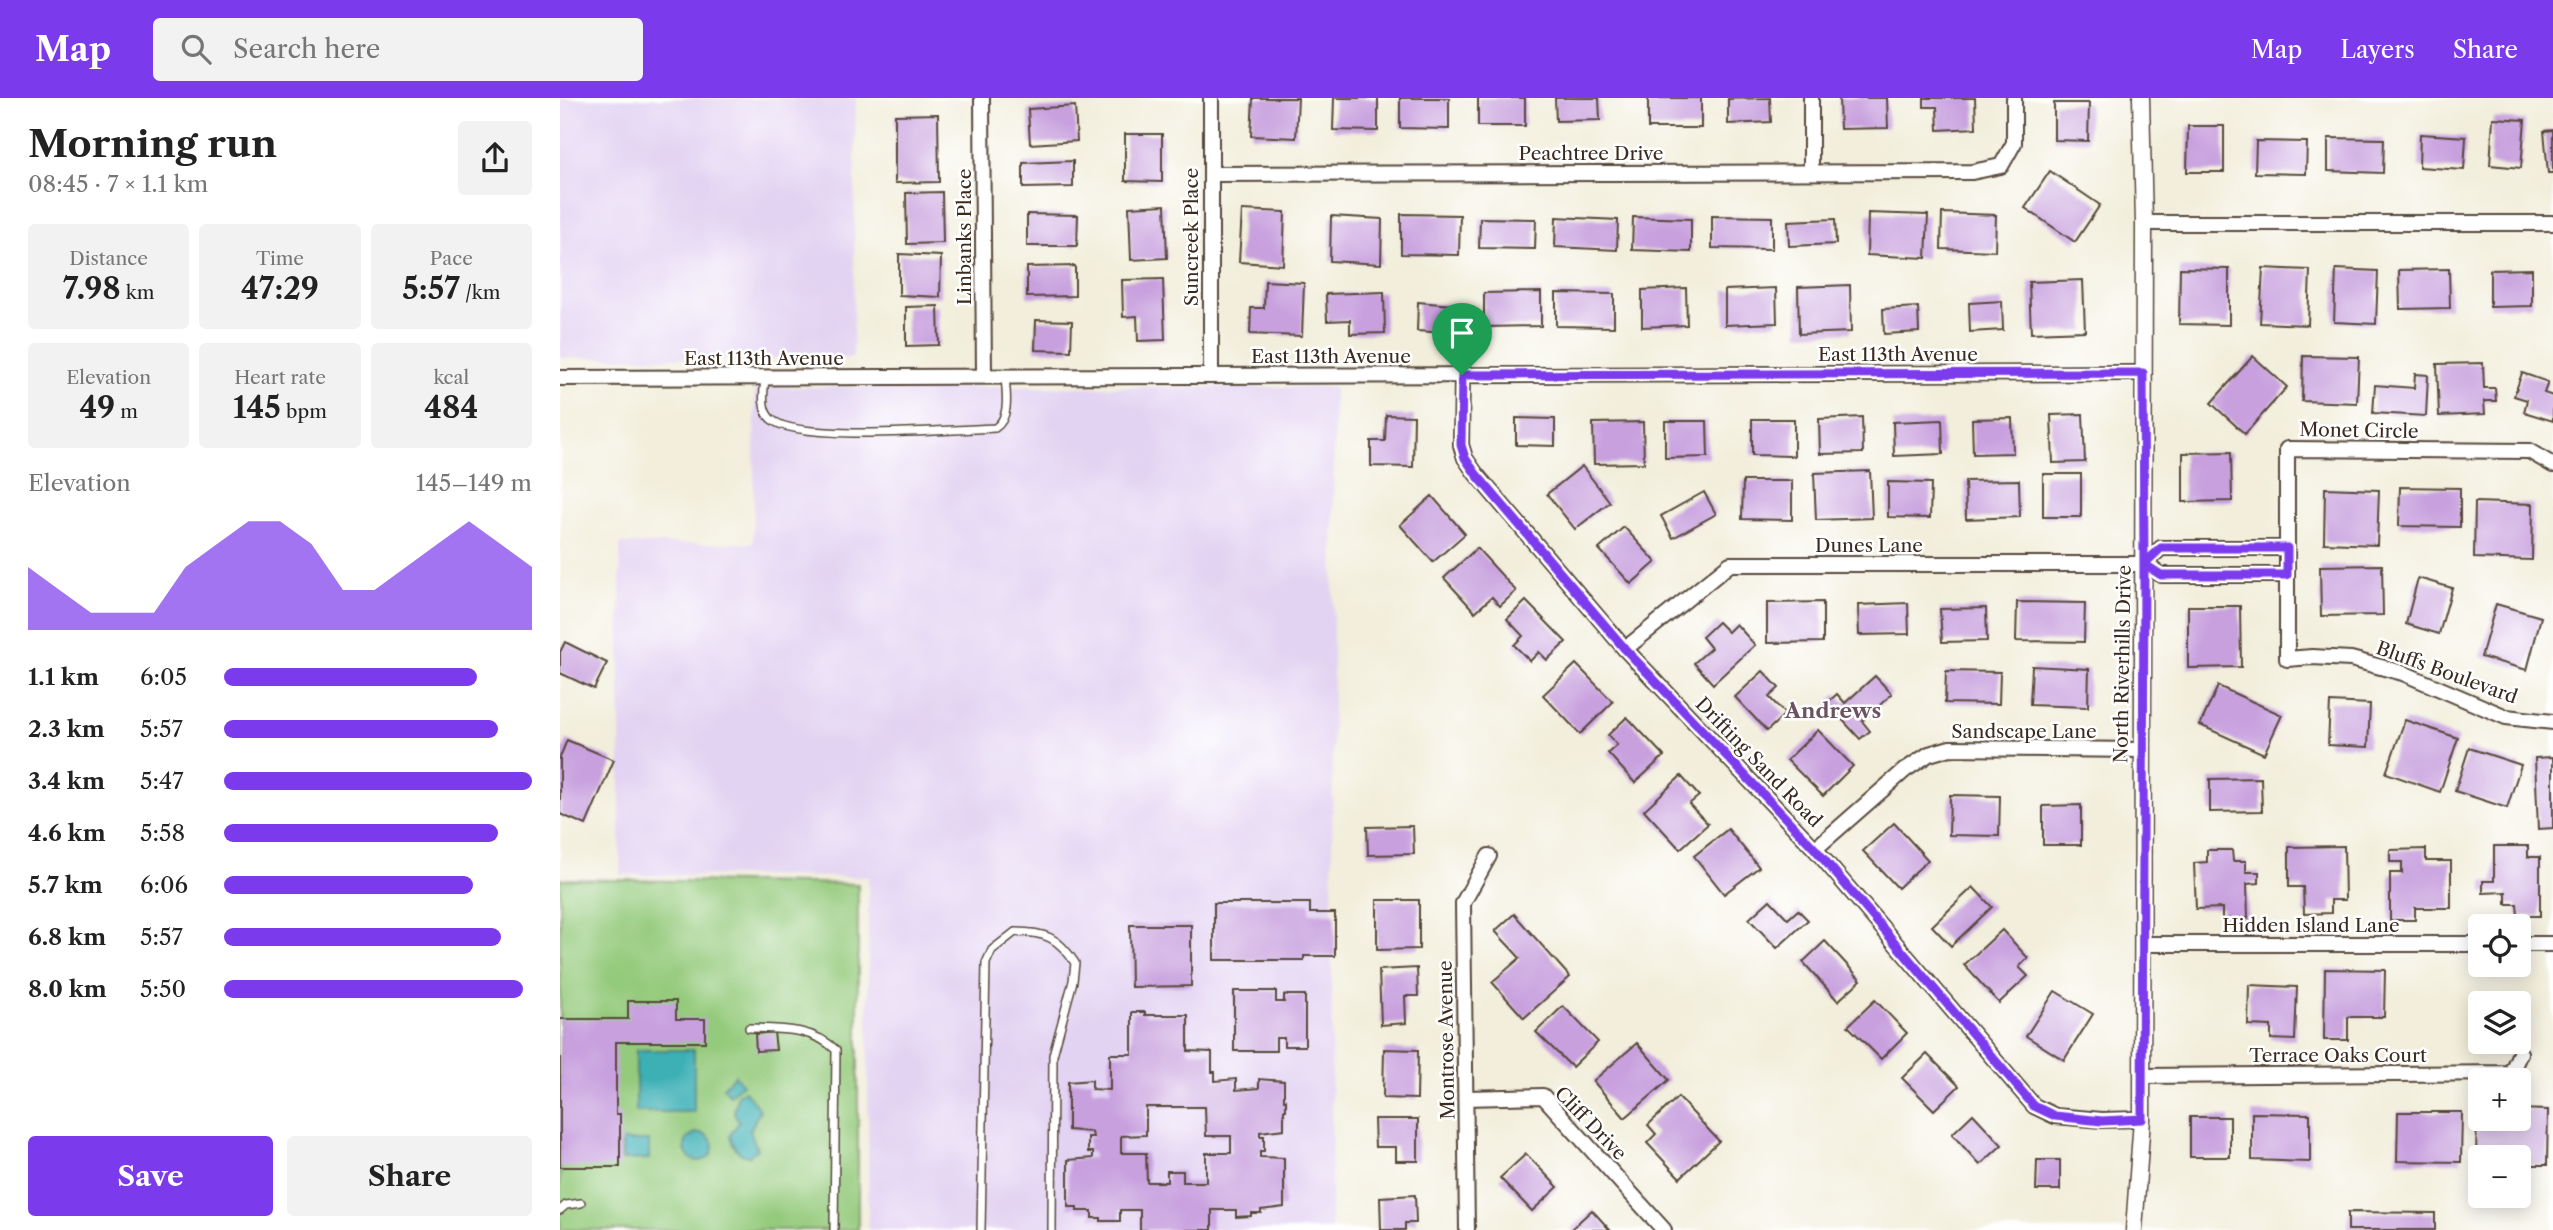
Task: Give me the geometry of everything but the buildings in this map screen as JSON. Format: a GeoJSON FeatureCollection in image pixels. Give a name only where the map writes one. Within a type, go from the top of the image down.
{"type":"FeatureCollection","features":[{"type":"Feature","properties":{"kind":"street","name":"Linbanks Place"},"geometry":{"type":"LineString","coordinates":[[982,98],[984,376]]}},
{"type":"Feature","properties":{"kind":"street","name":"Suncreek Place"},"geometry":{"type":"LineString","coordinates":[[1211,98],[1211,376]]}},
{"type":"Feature","properties":{"kind":"street"},"geometry":{"type":"LineString","coordinates":[[1811,98],[1811,172]]}},
{"type":"Feature","properties":{"kind":"street","name":"Peachtree Drive"},"geometry":{"type":"LineString","coordinates":[[1211,174],[1972,172],[2001,166],[2014,143],[2014,98]]}},
{"type":"Feature","properties":{"kind":"street","name":"North Riverhills Drive"},"geometry":{"type":"LineString","coordinates":[[2134,1230],[2142,1119],[2144,223],[2141,98]]}},
{"type":"Feature","properties":{"kind":"street"},"geometry":{"type":"LineString","coordinates":[[2144,223],[2553,223]]}},
{"type":"Feature","properties":{"kind":"street","name":"East 113th Avenue"},"geometry":{"type":"LineString","coordinates":[[560,378],[2143,373]]}},
{"type":"Feature","properties":{"kind":"street","name":"Drifting Sand Road"},"geometry":{"type":"LineString","coordinates":[[1462,375],[1461,445],[1465,458],[1476,474],[1625,649],[1815,849],[2034,1106],[2055,1116],[2102,1121],[2142,1119]]}},
{"type":"Feature","properties":{"kind":"street","name":"Monet Circle"},"geometry":{"type":"LineString","coordinates":[[2287,575],[2287,449],[2529,451],[2553,465]]}},
{"type":"Feature","properties":{"kind":"street","name":"Dunes Lane"},"geometry":{"type":"LineString","coordinates":[[2144,564],[2161,548],[2287,548]]}},
{"type":"Feature","properties":{"kind":"street","name":"Dunes Lane"},"geometry":{"type":"LineString","coordinates":[[1625,649],[1730,565],[2144,564],[2161,575],[2287,575]]}},
{"type":"Feature","properties":{"kind":"street","name":"Bluffs Boulevard"},"geometry":{"type":"LineString","coordinates":[[2287,575],[2287,659],[2351,659],[2403,673],[2506,717],[2553,722]]}},
{"type":"Feature","properties":{"kind":"street","name":"Sandscape Lane"},"geometry":{"type":"LineString","coordinates":[[1815,849],[1905,770],[1929,754],[1950,748],[2142,750]]}},
{"type":"Feature","properties":{"kind":"street","name":"Montrose Avenue"},"geometry":{"type":"LineString","coordinates":[[1467,1230],[1463,903],[1489,856]]}},
{"type":"Feature","properties":{"kind":"street","name":"Hidden Island Lane"},"geometry":{"type":"LineString","coordinates":[[2141,944],[2468,944]]}},
{"type":"Feature","properties":{"kind":"street"},"geometry":{"type":"LineString","coordinates":[[2531,944],[2553,944]]}},
{"type":"Feature","properties":{"kind":"street","name":"Terrace Oaks Court"},"geometry":{"type":"LineString","coordinates":[[2142,1076],[2511,1073],[2520,1054]]}},
{"type":"Feature","properties":{"kind":"street","name":"Cliff Drive"},"geometry":{"type":"LineString","coordinates":[[1466,1098],[1543,1096],[1664,1230]]}},
{"type":"Feature","properties":{"kind":"lane"},"geometry":{"type":"LineString","coordinates":[[765,377],[764,406],[770,418],[793,429],[830,433],[995,428],[1001,425],[1004,416],[1005,376]]}},
{"type":"Feature","properties":{"kind":"lane"},"geometry":{"type":"LineString","coordinates":[[981,1230],[986,963],[992,950],[1015,932],[1042,934],[1056,940],[1075,963],[1073,981],[1053,1055],[1052,1230]]}},
{"type":"Feature","properties":{"kind":"lane"},"geometry":{"type":"LineString","coordinates":[[748,1028],[792,1030],[825,1040],[836,1050],[834,1230]]}},
{"type":"Feature","properties":{"kind":"lane"},"geometry":{"type":"LineString","coordinates":[[560,1210],[566,1205],[580,1203]]}},
{"type":"Feature","properties":{"kind":"shaded area"},"geometry":{"type":"Polygon","coordinates":[[[560,98],[856,98],[853,358],[560,358],[560,98]]]}},
{"type":"Feature","properties":{"kind":"shaded area"},"geometry":{"type":"Polygon","coordinates":[[[755,387],[1334,387],[1331,1230],[868,1230],[868,877],[620,875],[620,544],[753,543],[755,387]]]}},
{"type":"Feature","properties":{"kind":"green space"},"geometry":{"type":"Polygon","coordinates":[[[560,879],[858,884],[858,1230],[560,1230],[560,879]]]}},
{"type":"Feature","properties":{"kind":"water"},"geometry":{"type":"Polygon","coordinates":[[[636,1050],[694,1050],[694,1112],[636,1112],[636,1050]]]}},
{"type":"Feature","properties":{"kind":"water"},"geometry":{"type":"Polygon","coordinates":[[[735,1075],[742,1084],[730,1095],[723,1087],[735,1075]]]}},
{"type":"Feature","properties":{"kind":"water"},"geometry":{"type":"Polygon","coordinates":[[[745,1091],[760,1110],[750,1130],[757,1149],[749,1156],[736,1149],[730,1135],[739,1122],[734,1112],[738,1094],[745,1091]]]}},
{"type":"Feature","properties":{"kind":"water"},"geometry":{"type":"Polygon","coordinates":[[[699,1133],[709,1137],[713,1147],[709,1157],[699,1161],[689,1157],[685,1147],[689,1137],[699,1133]]]}},
{"type":"Feature","properties":{"kind":"water"},"geometry":{"type":"Polygon","coordinates":[[[622,1141],[649,1141],[649,1159],[622,1160],[622,1141]]]}},
{"type":"Feature","properties":{"kind":"district","name":"Andrews"},"geometry":{"type":"Point","coordinates":[1833,711]}},
{"type":"Feature","properties":{"kind":"route"},"geometry":{"type":"LineString","coordinates":[[1462,375],[1461,445],[1465,458],[1476,474],[1625,649],[1815,849],[2034,1106],[2055,1116],[2102,1121],[2142,1119],[2144,564],[2161,575],[2287,575],[2287,548],[2161,548],[2144,564],[2143,373],[1462,375]]}}]}
